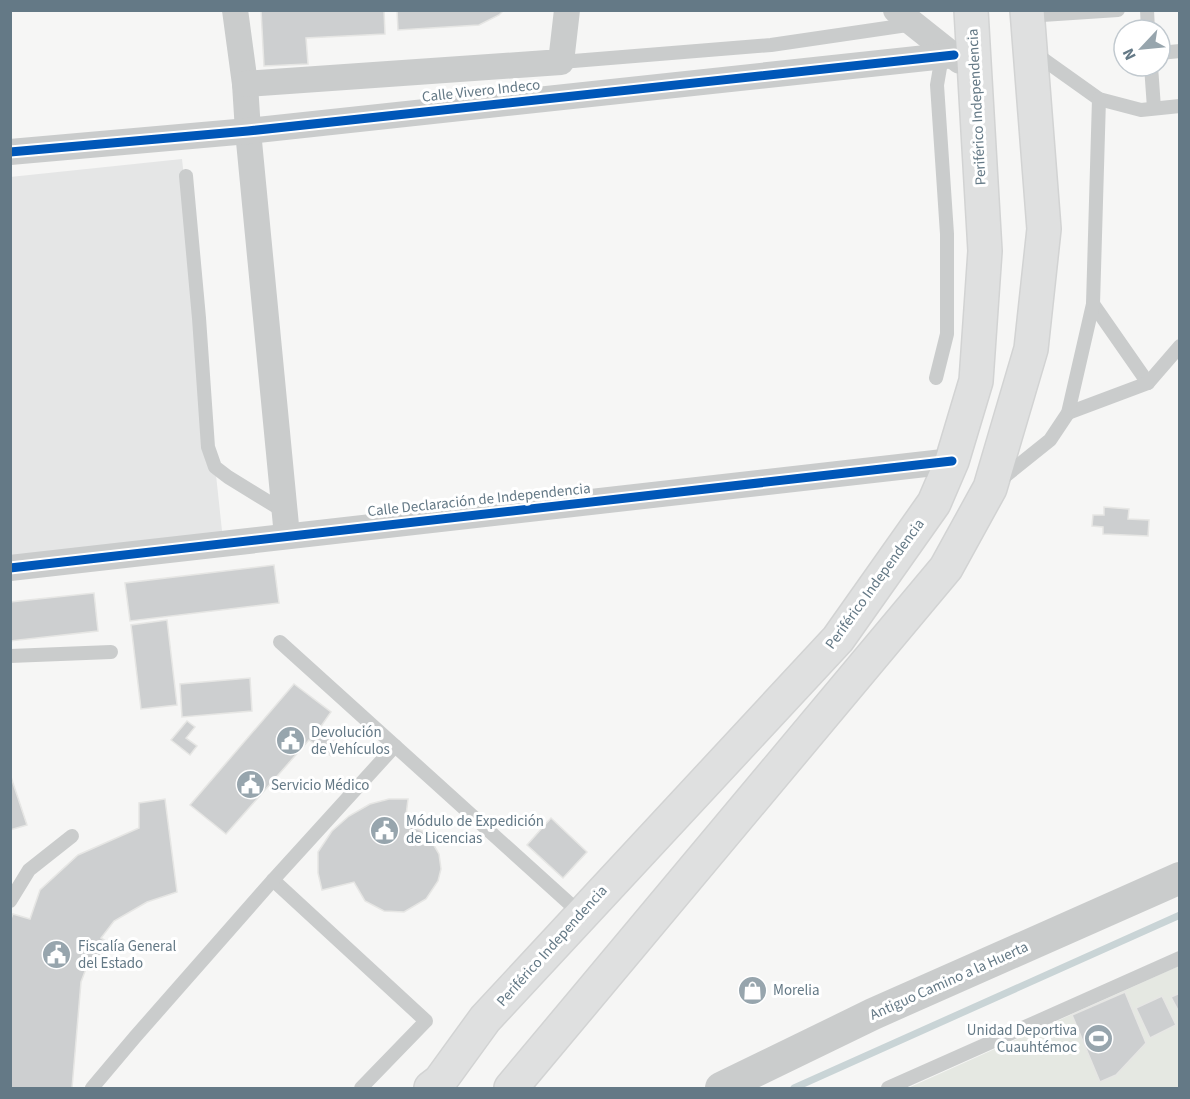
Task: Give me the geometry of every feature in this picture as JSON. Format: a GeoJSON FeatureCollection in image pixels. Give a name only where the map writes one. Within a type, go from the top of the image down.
{"type":"FeatureCollection","features":[{"type":"Feature","properties":{"kind":"highway","name":"Periférico Independencia"},"geometry":{"type":"LineString","coordinates":[[436,1086],[485,1019],[838,639],[934,503],[952,461],[976,381],[985,252],[957,62],[971,10]]}},
{"type":"Feature","properties":{"kind":"highway"},"geometry":{"type":"LineString","coordinates":[[977,367],[994,306],[1006,230],[995,127],[989,10]]}},
{"type":"Feature","properties":{"kind":"highway"},"geometry":{"type":"LineString","coordinates":[[520,1084],[946,568],[990,488],[1031,349],[1044,229],[1030,50],[1022,12]]}},
{"type":"Feature","properties":{"kind":"highway"},"geometry":{"type":"LineString","coordinates":[[1019,389],[1019,327],[1030,238],[1022,12]]}},
{"type":"Feature","properties":{"kind":"street"},"geometry":{"type":"LineString","coordinates":[[235,10],[245,84],[286,524]]}},
{"type":"Feature","properties":{"kind":"street"},"geometry":{"type":"LineString","coordinates":[[245,84],[561,62],[567,10]]}},
{"type":"Feature","properties":{"kind":"street"},"geometry":{"type":"LineString","coordinates":[[905,17],[957,62]]}},
{"type":"Feature","properties":{"kind":"street","name":"Calle Vivero Indeco"},"geometry":{"type":"LineString","coordinates":[[10,152],[957,62]]}},
{"type":"Feature","properties":{"kind":"street","name":"Calle Declaración de Independencia"},"geometry":{"type":"LineString","coordinates":[[10,568],[286,524],[952,461]]}},
{"type":"Feature","properties":{"kind":"street","name":"Antiguo Camino a la Huerta"},"geometry":{"type":"LineString","coordinates":[[721,1089],[873,1014],[1179,878]]}},
{"type":"Feature","properties":{"kind":"lane"},"geometry":{"type":"LineString","coordinates":[[1022,12],[1118,10]]}},
{"type":"Feature","properties":{"kind":"lane"},"geometry":{"type":"LineString","coordinates":[[561,62],[771,45],[905,17]]}},
{"type":"Feature","properties":{"kind":"lane"},"geometry":{"type":"LineString","coordinates":[[1030,50],[1099,99],[1141,110],[1179,106]]}},
{"type":"Feature","properties":{"kind":"lane"},"geometry":{"type":"LineString","coordinates":[[936,378],[947,334],[947,234],[937,85],[957,62]]}},
{"type":"Feature","properties":{"kind":"lane"},"geometry":{"type":"LineString","coordinates":[[1152,78],[1154,108]]}},
{"type":"Feature","properties":{"kind":"lane"},"geometry":{"type":"LineString","coordinates":[[990,488],[1050,440],[1068,413],[1093,304],[1099,99]]}},
{"type":"Feature","properties":{"kind":"lane"},"geometry":{"type":"LineString","coordinates":[[186,176],[208,447],[215,467],[286,524]]}},
{"type":"Feature","properties":{"kind":"lane"},"geometry":{"type":"LineString","coordinates":[[1093,304],[1148,383]]}},
{"type":"Feature","properties":{"kind":"lane"},"geometry":{"type":"LineString","coordinates":[[1068,413],[1148,383],[1179,346]]}},
{"type":"Feature","properties":{"kind":"lane"},"geometry":{"type":"LineString","coordinates":[[280,642],[581,914]]}},
{"type":"Feature","properties":{"kind":"lane"},"geometry":{"type":"LineString","coordinates":[[10,656],[111,652]]}},
{"type":"Feature","properties":{"kind":"lane"},"geometry":{"type":"LineString","coordinates":[[93,1089],[135,1037],[273,880],[395,746]]}},
{"type":"Feature","properties":{"kind":"lane"},"geometry":{"type":"LineString","coordinates":[[10,901],[29,870],[72,836]]}},
{"type":"Feature","properties":{"kind":"lane"},"geometry":{"type":"LineString","coordinates":[[273,880],[426,1021],[361,1089]]}},
{"type":"Feature","properties":{"kind":"lane"},"geometry":{"type":"LineString","coordinates":[[888,1089],[1179,958]]}},
{"type":"Feature","properties":{"kind":"shaded area"},"geometry":{"type":"Polygon","coordinates":[[[182,159],[223,540],[11,562],[10,177],[182,159]]]}},
{"type":"Feature","properties":{"kind":"shaded area","name":"Unidad Deportiva Cuauhtémoc"},"geometry":{"type":"Polygon","coordinates":[[[1179,966],[1179,1088],[908,1088],[1179,966]]]}},
{"type":"Feature","properties":{"kind":"building"},"geometry":{"type":"Polygon","coordinates":[[[261,10],[384,10],[385,34],[306,38],[308,64],[264,66],[261,10]]]}},
{"type":"Feature","properties":{"kind":"building"},"geometry":{"type":"Polygon","coordinates":[[[397,10],[504,10],[479,25],[398,30],[397,10]]]}},
{"type":"Feature","properties":{"kind":"building"},"geometry":{"type":"Polygon","coordinates":[[[1104,507],[1129,509],[1128,519],[1149,520],[1148,536],[1103,534],[1103,527],[1092,526],[1093,515],[1104,515],[1104,507]]]}},
{"type":"Feature","properties":{"kind":"building"},"geometry":{"type":"Polygon","coordinates":[[[274,565],[279,603],[130,621],[125,583],[274,565]]]}},
{"type":"Feature","properties":{"kind":"building"},"geometry":{"type":"Polygon","coordinates":[[[94,593],[98,631],[10,641],[10,602],[94,593]]]}},
{"type":"Feature","properties":{"kind":"building"},"geometry":{"type":"Polygon","coordinates":[[[167,620],[177,705],[141,709],[131,625],[167,620]]]}},
{"type":"Feature","properties":{"kind":"building"},"geometry":{"type":"Polygon","coordinates":[[[250,678],[252,711],[182,717],[180,684],[250,678]]]}},
{"type":"Feature","properties":{"kind":"building"},"geometry":{"type":"Polygon","coordinates":[[[294,684],[331,712],[319,729],[339,745],[331,756],[309,740],[226,834],[190,805],[294,684]]]}},
{"type":"Feature","properties":{"kind":"building"},"geometry":{"type":"Polygon","coordinates":[[[187,721],[195,727],[186,738],[197,746],[190,755],[171,740],[187,721]]]}},
{"type":"Feature","properties":{"kind":"building"},"geometry":{"type":"Polygon","coordinates":[[[10,774],[27,825],[10,830],[10,774]]]}},
{"type":"Feature","properties":{"kind":"building","name":"Fiscalía General del Estado"},"geometry":{"type":"Polygon","coordinates":[[[165,799],[177,892],[147,902],[114,921],[101,938],[109,943],[95,970],[87,966],[81,982],[72,1088],[10,1088],[10,921],[13,914],[30,919],[40,890],[78,855],[139,828],[139,803],[165,799]]]}},
{"type":"Feature","properties":{"kind":"building"},"geometry":{"type":"Polygon","coordinates":[[[389,799],[408,799],[405,824],[422,831],[432,842],[439,854],[441,869],[438,881],[426,899],[404,912],[384,911],[365,901],[354,882],[322,890],[318,873],[318,852],[332,831],[349,816],[370,804],[389,799]]]}},
{"type":"Feature","properties":{"kind":"building"},"geometry":{"type":"Polygon","coordinates":[[[551,818],[587,852],[563,878],[527,845],[551,818]]]}},
{"type":"Feature","properties":{"kind":"building"},"geometry":{"type":"Polygon","coordinates":[[[1125,992],[1146,1043],[1116,1075],[1100,1082],[1072,1015],[1125,992]]]}},
{"type":"Feature","properties":{"kind":"building"},"geometry":{"type":"Polygon","coordinates":[[[1180,993],[1180,1014],[1171,997],[1180,993]]]}},
{"type":"Feature","properties":{"kind":"building"},"geometry":{"type":"Polygon","coordinates":[[[1162,996],[1176,1025],[1150,1038],[1136,1008],[1162,996]]]}},
{"type":"Feature","properties":{"kind":"waterway"},"geometry":{"type":"LineString","coordinates":[[794,1088],[1180,915]]}},
{"type":"Feature","properties":{"kind":"cycle path"},"geometry":{"type":"LineString","coordinates":[[10,152],[248,131],[954,55]]}},
{"type":"Feature","properties":{"kind":"cycle path"},"geometry":{"type":"LineString","coordinates":[[10,568],[952,461]]}},
{"type":"Feature","properties":{"kind":"place","name":"Devolución de Vehículos"},"geometry":{"type":"Point","coordinates":[290,741]}},
{"type":"Feature","properties":{"kind":"place","name":"Servicio Médico"},"geometry":{"type":"Point","coordinates":[250,785]}},
{"type":"Feature","properties":{"kind":"place","name":"Módulo de Expedición de Licencias"},"geometry":{"type":"Point","coordinates":[385,830]}},
{"type":"Feature","properties":{"kind":"place","name":"Fiscalía General del Estado"},"geometry":{"type":"Point","coordinates":[57,955]}},
{"type":"Feature","properties":{"kind":"place","name":"Morelia"},"geometry":{"type":"Point","coordinates":[752,990]}},
{"type":"Feature","properties":{"kind":"place","name":"Unidad Deportiva Cuauhtémoc"},"geometry":{"type":"Point","coordinates":[1098,1039]}}]}
